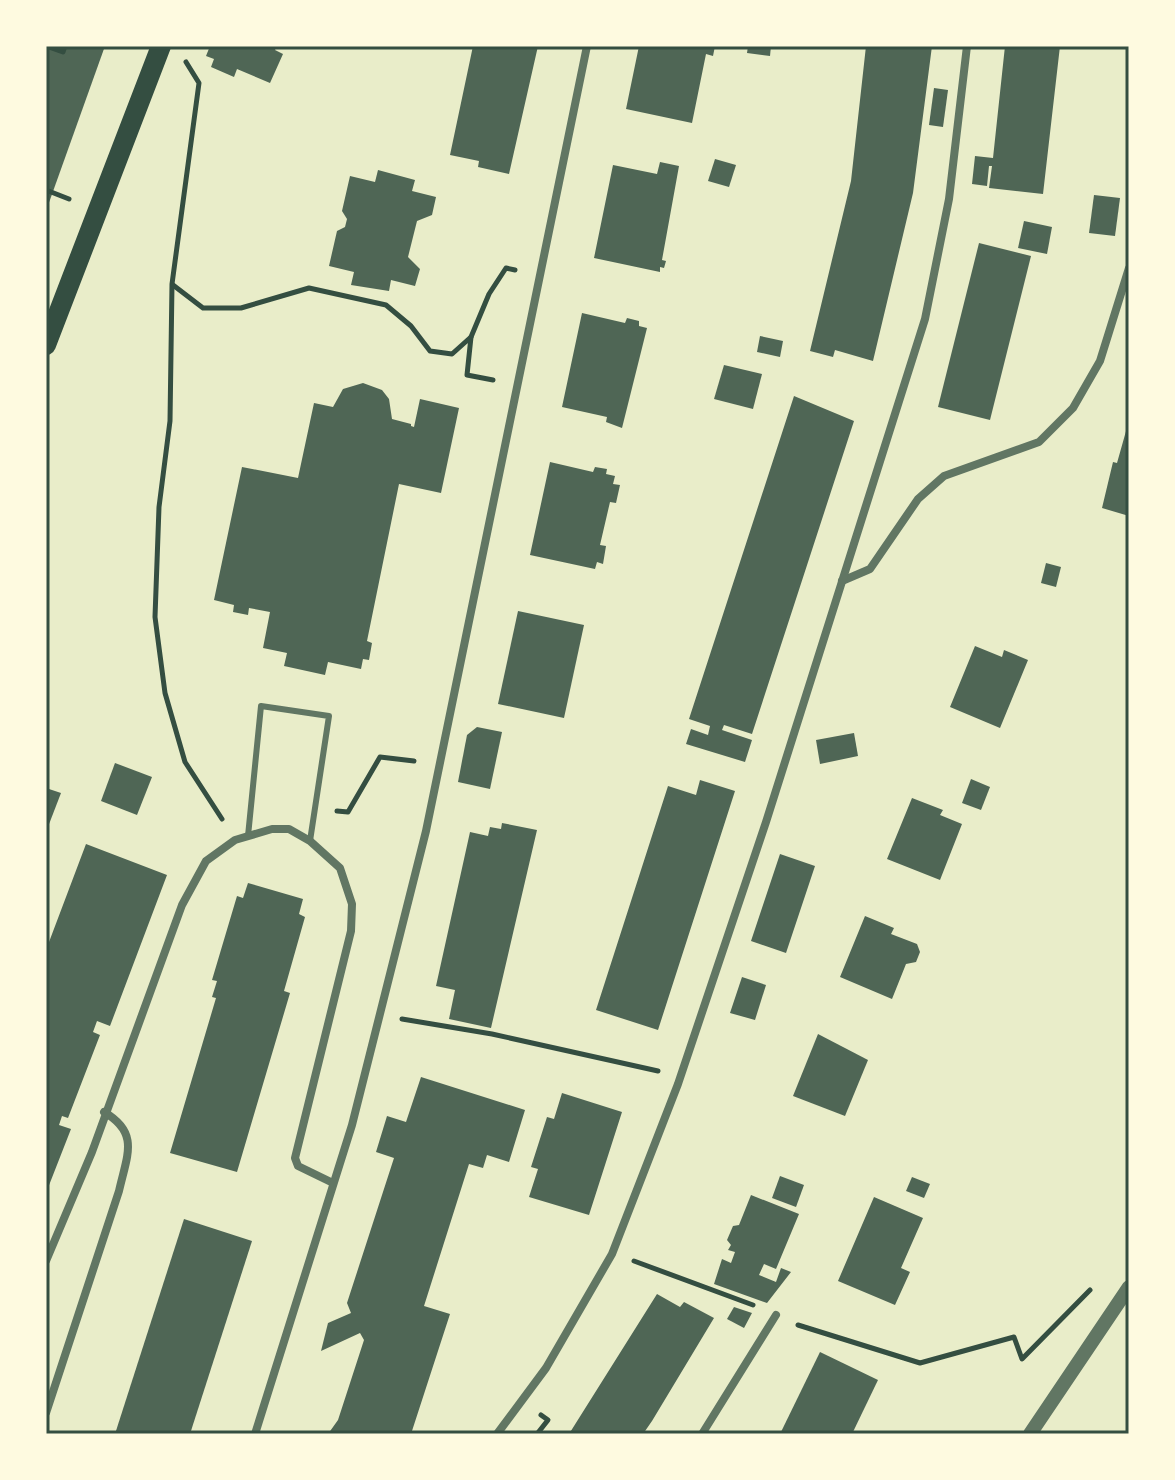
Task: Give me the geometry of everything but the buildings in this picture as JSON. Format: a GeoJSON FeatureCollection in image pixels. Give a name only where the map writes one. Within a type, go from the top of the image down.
{"type":"FeatureCollection","features":[{"type":"Feature","properties":{"kind":"main road"},"geometry":{"type":"LineString","coordinates":[[46,345],[161,46]]}},
{"type":"Feature","properties":{"kind":"street"},"geometry":{"type":"LineString","coordinates":[[255,1434],[382,1013],[426,831],[587,46]]}},
{"type":"Feature","properties":{"kind":"street"},"geometry":{"type":"LineString","coordinates":[[497,1434],[546,1368],[605,1268],[678,1084],[925,319],[949,199],[967,46]]}},
{"type":"Feature","properties":{"kind":"street"},"geometry":{"type":"LineString","coordinates":[[842,581],[870,569],[918,499],[944,476],[1011,455],[1039,442],[1073,408],[1100,361],[1129,268]]}},
{"type":"Feature","properties":{"kind":"street"},"geometry":{"type":"LineString","coordinates":[[46,1261],[92,1152],[104,1112],[182,905],[206,861],[235,840],[272,829],[289,829],[310,841],[340,868],[352,904],[351,931],[295,1158],[298,1166],[333,1183]]}},
{"type":"Feature","properties":{"kind":"street"},"geometry":{"type":"LineString","coordinates":[[46,1413],[119,1191],[126,1159],[127,1135],[123,1123],[104,1112]]}},
{"type":"Feature","properties":{"kind":"street"},"geometry":{"type":"LineString","coordinates":[[1030,1434],[1129,1287]]}},
{"type":"Feature","properties":{"kind":"street"},"geometry":{"type":"LineString","coordinates":[[702,1434],[776,1315]]}},
{"type":"Feature","properties":{"kind":"lane"},"geometry":{"type":"LineString","coordinates":[[248,836],[261,706],[329,716],[310,841]]}},
{"type":"Feature","properties":{"kind":"path"},"geometry":{"type":"LineString","coordinates":[[46,46],[63,52],[65,46]]}},
{"type":"Feature","properties":{"kind":"path"},"geometry":{"type":"LineString","coordinates":[[181,60],[191,64],[199,83],[172,284],[170,421],[159,507],[155,617],[165,693],[185,762],[235,840]]}},
{"type":"Feature","properties":{"kind":"path"},"geometry":{"type":"LineString","coordinates":[[46,190],[70,199]]}},
{"type":"Feature","properties":{"kind":"path"},"geometry":{"type":"LineString","coordinates":[[494,380],[467,375],[471,337],[489,294],[506,268],[518,270]]}},
{"type":"Feature","properties":{"kind":"path"},"geometry":{"type":"LineString","coordinates":[[172,284],[203,308],[241,308],[309,288],[386,305],[411,326],[430,351],[452,354],[471,337]]}},
{"type":"Feature","properties":{"kind":"path"},"geometry":{"type":"LineString","coordinates":[[343,812],[348,812],[380,757],[402,759]]}},
{"type":"Feature","properties":{"kind":"path"},"geometry":{"type":"LineString","coordinates":[[382,1013],[655,1069],[678,1084]]}},
{"type":"Feature","properties":{"kind":"path"},"geometry":{"type":"LineString","coordinates":[[636,1262],[742,1301]]}},
{"type":"Feature","properties":{"kind":"path"},"geometry":{"type":"LineString","coordinates":[[776,1315],[920,1363],[1014,1337],[1022,1359],[1088,1291],[1096,1289]]}}]}
